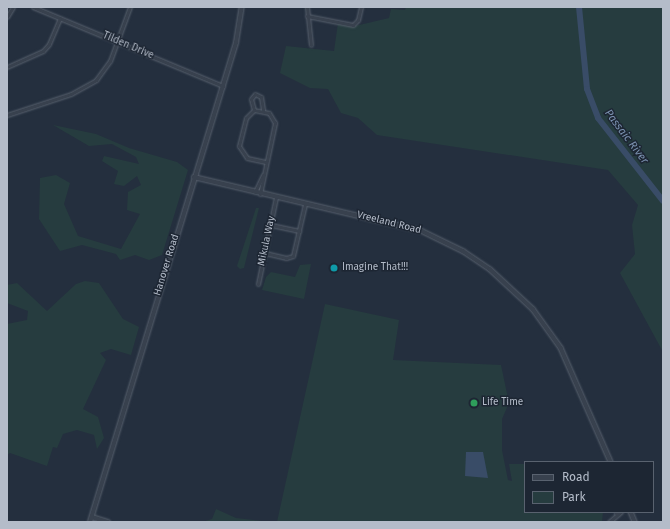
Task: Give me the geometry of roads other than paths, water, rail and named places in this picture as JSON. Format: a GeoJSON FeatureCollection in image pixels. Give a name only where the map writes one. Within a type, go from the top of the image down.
{"type":"FeatureCollection","features":[{"type":"Feature","properties":{"kind":"street"},"geometry":{"type":"LineString","coordinates":[[7,17],[12,7]]}},
{"type":"Feature","properties":{"kind":"street","name":"Tilden Drive"},"geometry":{"type":"LineString","coordinates":[[33,7],[223,86]]}},
{"type":"Feature","properties":{"kind":"street"},"geometry":{"type":"LineString","coordinates":[[7,115],[71,94],[88,86],[106,67],[130,7]]}},
{"type":"Feature","properties":{"kind":"street","name":"Hanover Road"},"geometry":{"type":"LineString","coordinates":[[90,522],[236,43],[242,7]]}},
{"type":"Feature","properties":{"kind":"street"},"geometry":{"type":"LineString","coordinates":[[307,7],[311,45]]}},
{"type":"Feature","properties":{"kind":"street"},"geometry":{"type":"LineString","coordinates":[[307,16],[351,25],[358,20],[361,7]]}},
{"type":"Feature","properties":{"kind":"street"},"geometry":{"type":"LineString","coordinates":[[7,67],[43,52],[49,44],[60,18]]}},
{"type":"Feature","properties":{"kind":"street"},"geometry":{"type":"LineString","coordinates":[[254,110],[251,99],[255,94],[261,97],[263,110]]}},
{"type":"Feature","properties":{"kind":"street"},"geometry":{"type":"LineString","coordinates":[[258,193],[263,176],[275,123],[272,115],[263,110],[254,110],[246,118],[239,146],[247,158],[266,162]]}},
{"type":"Feature","properties":{"kind":"street","name":"Vreeland Road"},"geometry":{"type":"LineString","coordinates":[[194,177],[276,198],[422,231],[463,251],[500,276],[533,309],[561,348],[611,461]]}},
{"type":"Feature","properties":{"kind":"street","name":"Mikula Way"},"geometry":{"type":"LineString","coordinates":[[258,284],[276,198]]}},
{"type":"Feature","properties":{"kind":"street"},"geometry":{"type":"LineString","coordinates":[[265,253],[291,257],[294,254],[305,204]]}},
{"type":"Feature","properties":{"kind":"street"},"geometry":{"type":"LineString","coordinates":[[271,225],[299,232]]}},
{"type":"Feature","properties":{"kind":"street"},"geometry":{"type":"LineString","coordinates":[[610,522],[618,513]]}},
{"type":"Feature","properties":{"kind":"street"},"geometry":{"type":"LineString","coordinates":[[92,516],[108,522]]}},
{"type":"Feature","properties":{"kind":"water"},"geometry":{"type":"Polygon","coordinates":[[[466,452],[483,452],[488,478],[465,476],[466,452]]]}},
{"type":"Feature","properties":{"kind":"waterway","name":"Passaic River"},"geometry":{"type":"LineString","coordinates":[[579,7],[587,89],[598,118],[663,201]]}},
{"type":"Feature","properties":{"kind":"place","name":"Imagine That!!!"},"geometry":{"type":"Point","coordinates":[334,268]}},
{"type":"Feature","properties":{"kind":"place","name":"Life Time"},"geometry":{"type":"Point","coordinates":[474,403]}}]}
